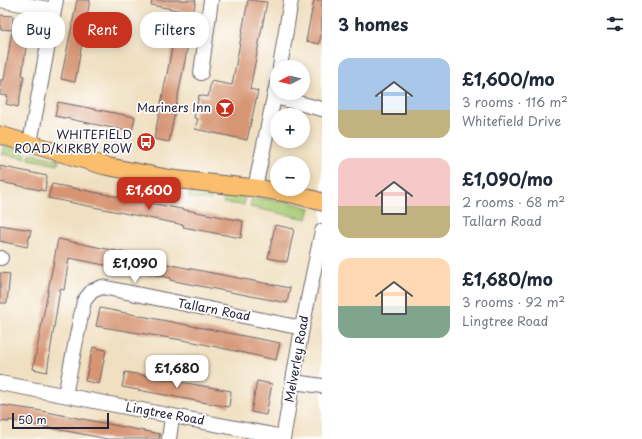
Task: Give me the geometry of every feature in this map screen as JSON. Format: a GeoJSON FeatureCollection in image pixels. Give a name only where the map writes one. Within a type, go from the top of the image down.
{"type":"FeatureCollection","features":[{"type":"Feature","properties":{"kind":"main road"},"geometry":{"type":"LineString","coordinates":[[0,135],[112,167],[172,179],[255,188],[293,194],[322,202]]}},
{"type":"Feature","properties":{"kind":"street"},"geometry":{"type":"LineString","coordinates":[[0,0],[55,5],[30,143]]}},
{"type":"Feature","properties":{"kind":"street"},"geometry":{"type":"LineString","coordinates":[[201,73],[211,0]]}},
{"type":"Feature","properties":{"kind":"street"},"geometry":{"type":"LineString","coordinates":[[281,60],[291,0]]}},
{"type":"Feature","properties":{"kind":"street"},"geometry":{"type":"LineString","coordinates":[[255,188],[273,100]]}},
{"type":"Feature","properties":{"kind":"street"},"geometry":{"type":"LineString","coordinates":[[286,100],[322,109]]}},
{"type":"Feature","properties":{"kind":"street","name":"Melverley Road"},"geometry":{"type":"LineString","coordinates":[[283,438],[294,382],[302,328],[322,231]]}},
{"type":"Feature","properties":{"kind":"street","name":"Tallarn Road"},"geometry":{"type":"LineString","coordinates":[[65,395],[84,301],[92,292],[102,287],[302,328]]}},
{"type":"Feature","properties":{"kind":"street"},"geometry":{"type":"LineString","coordinates":[[294,382],[322,386]]}},
{"type":"Feature","properties":{"kind":"street","name":"Lingtree Road"},"geometry":{"type":"LineString","coordinates":[[0,384],[65,395],[172,417],[245,429],[283,438]]}},
{"type":"Feature","properties":{"kind":"street"},"geometry":{"type":"LineString","coordinates":[[169,439],[172,417]]}},
{"type":"Feature","properties":{"kind":"green space"},"geometry":{"type":"Polygon","coordinates":[[[4,145],[26,151],[25,158],[2,154],[4,145]]]}},
{"type":"Feature","properties":{"kind":"green space"},"geometry":{"type":"Polygon","coordinates":[[[30,153],[59,160],[58,165],[29,159],[30,153]]]}},
{"type":"Feature","properties":{"kind":"green space"},"geometry":{"type":"Polygon","coordinates":[[[131,183],[179,187],[178,195],[131,185],[131,183]]]}},
{"type":"Feature","properties":{"kind":"green space"},"geometry":{"type":"Polygon","coordinates":[[[190,190],[212,192],[211,200],[189,198],[190,190]]]}},
{"type":"Feature","properties":{"kind":"green space"},"geometry":{"type":"Polygon","coordinates":[[[224,193],[245,196],[244,205],[223,203],[224,193]]]}},
{"type":"Feature","properties":{"kind":"green space"},"geometry":{"type":"Polygon","coordinates":[[[252,198],[287,201],[310,208],[307,219],[250,207],[252,198]]]}},
{"type":"Feature","properties":{"kind":"building"},"geometry":{"type":"Polygon","coordinates":[[[77,0],[90,0],[88,12],[75,12],[77,0]]]}},
{"type":"Feature","properties":{"kind":"building"},"geometry":{"type":"Polygon","coordinates":[[[152,0],[196,0],[193,12],[151,5],[152,0]]]}},
{"type":"Feature","properties":{"kind":"building","name":"Mariners Inn"},"geometry":{"type":"Polygon","coordinates":[[[248,0],[267,2],[250,89],[258,91],[247,140],[195,129],[198,119],[194,118],[199,95],[208,97],[211,81],[232,85],[248,0]]]}},
{"type":"Feature","properties":{"kind":"building"},"geometry":{"type":"Polygon","coordinates":[[[314,0],[322,0],[322,30],[319,44],[306,41],[314,0]]]}},
{"type":"Feature","properties":{"kind":"building"},"geometry":{"type":"Polygon","coordinates":[[[0,15],[12,16],[12,30],[0,29],[0,15]]]}},
{"type":"Feature","properties":{"kind":"building"},"geometry":{"type":"Polygon","coordinates":[[[73,20],[73,48],[81,48],[75,82],[61,79],[73,20]]]}},
{"type":"Feature","properties":{"kind":"building"},"geometry":{"type":"Polygon","coordinates":[[[12,32],[12,48],[26,48],[22,75],[24,76],[18,107],[6,104],[8,96],[0,95],[0,80],[4,80],[12,32]]]}},
{"type":"Feature","properties":{"kind":"building"},"geometry":{"type":"Polygon","coordinates":[[[172,48],[187,48],[169,142],[154,139],[172,48]]]}},
{"type":"Feature","properties":{"kind":"building"},"geometry":{"type":"Polygon","coordinates":[[[58,102],[135,117],[132,132],[55,116],[58,102]]]}},
{"type":"Feature","properties":{"kind":"building"},"geometry":{"type":"Polygon","coordinates":[[[0,166],[47,176],[45,191],[0,182],[0,166]]]}},
{"type":"Feature","properties":{"kind":"building"},"geometry":{"type":"Polygon","coordinates":[[[52,184],[243,221],[241,238],[48,198],[52,184]]]}},
{"type":"Feature","properties":{"kind":"building"},"geometry":{"type":"Polygon","coordinates":[[[0,225],[31,230],[27,247],[0,241],[0,225]]]}},
{"type":"Feature","properties":{"kind":"building"},"geometry":{"type":"Polygon","coordinates":[[[275,225],[294,229],[287,262],[268,258],[275,225]]]}},
{"type":"Feature","properties":{"kind":"building"},"geometry":{"type":"Polygon","coordinates":[[[58,239],[166,261],[166,264],[290,288],[287,303],[184,283],[170,280],[171,278],[69,258],[64,290],[60,289],[47,372],[33,369],[58,239]]]}},
{"type":"Feature","properties":{"kind":"building"},"geometry":{"type":"Polygon","coordinates":[[[0,273],[10,274],[7,303],[0,303],[0,273]]]}},
{"type":"Feature","properties":{"kind":"building"},"geometry":{"type":"Polygon","coordinates":[[[100,308],[280,343],[276,360],[194,342],[96,326],[100,308]]]}},
{"type":"Feature","properties":{"kind":"building"},"geometry":{"type":"Polygon","coordinates":[[[93,347],[106,350],[99,384],[85,381],[93,347]]]}},
{"type":"Feature","properties":{"kind":"building"},"geometry":{"type":"Polygon","coordinates":[[[125,372],[231,391],[229,407],[122,387],[125,372]]]}},
{"type":"Feature","properties":{"kind":"building"},"geometry":{"type":"Polygon","coordinates":[[[257,381],[272,384],[266,415],[251,412],[257,381]]]}},
{"type":"Feature","properties":{"kind":"building"},"geometry":{"type":"Polygon","coordinates":[[[0,405],[36,410],[160,434],[159,439],[108,439],[9,420],[9,422],[0,421],[0,405]]]}},
{"type":"Feature","properties":{"kind":"place","name":"Mariners Inn"},"geometry":{"type":"Point","coordinates":[225,108]}},
{"type":"Feature","properties":{"kind":"place","name":"WHITEFIELD ROAD/KIRKBY ROW"},"geometry":{"type":"Point","coordinates":[146,142]}}]}
